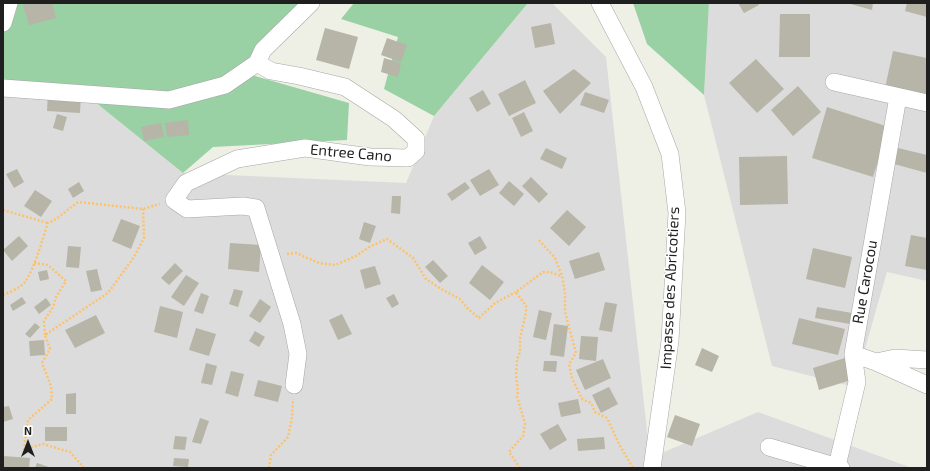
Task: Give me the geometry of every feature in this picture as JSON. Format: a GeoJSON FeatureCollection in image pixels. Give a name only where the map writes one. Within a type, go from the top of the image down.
{"type":"FeatureCollection","features":[{"type":"Feature","properties":{"kind":"street"},"geometry":{"type":"LineString","coordinates":[[3,23],[9,3]]}},
{"type":"Feature","properties":{"kind":"street"},"geometry":{"type":"LineString","coordinates":[[3,88],[169,100],[224,84],[257,63],[263,50],[311,3]]}},
{"type":"Feature","properties":{"kind":"street","name":"Impasse des Abricotiers"},"geometry":{"type":"LineString","coordinates":[[600,3],[644,87],[670,154],[677,213],[670,341],[652,468]]}},
{"type":"Feature","properties":{"kind":"street","name":"Entree Cano"},"geometry":{"type":"LineString","coordinates":[[174,200],[186,183],[237,159],[305,148],[370,157],[408,158],[416,151],[416,139],[394,118],[345,87],[271,71],[257,63]]}},
{"type":"Feature","properties":{"kind":"street"},"geometry":{"type":"LineString","coordinates":[[834,82],[927,103]]}},
{"type":"Feature","properties":{"kind":"street","name":"Rue Carocou"},"geometry":{"type":"LineString","coordinates":[[839,467],[857,382],[852,354],[898,97]]}},
{"type":"Feature","properties":{"kind":"street"},"geometry":{"type":"LineString","coordinates":[[174,200],[187,209],[243,206],[256,208],[292,324],[298,354],[294,385]]}},
{"type":"Feature","properties":{"kind":"street"},"geometry":{"type":"LineString","coordinates":[[852,354],[876,362],[927,385]]}},
{"type":"Feature","properties":{"kind":"street"},"geometry":{"type":"LineString","coordinates":[[876,362],[895,358],[927,360]]}},
{"type":"Feature","properties":{"kind":"street"},"geometry":{"type":"LineString","coordinates":[[769,447],[839,467]]}},
{"type":"Feature","properties":{"kind":"path"},"geometry":{"type":"LineString","coordinates":[[3,210],[48,223],[56,219],[78,202],[143,209],[174,200]]}},
{"type":"Feature","properties":{"kind":"path"},"geometry":{"type":"LineString","coordinates":[[45,335],[108,293],[134,257],[144,238],[143,209]]}},
{"type":"Feature","properties":{"kind":"path"},"geometry":{"type":"LineString","coordinates":[[3,295],[9,293],[24,283],[34,263],[48,223]]}},
{"type":"Feature","properties":{"kind":"path"},"geometry":{"type":"LineString","coordinates":[[272,260],[289,253],[296,253],[319,263],[336,265],[387,239],[413,258],[426,279],[441,289],[460,298],[468,309],[479,318],[495,303],[516,292],[543,272],[550,272],[562,276]]}},
{"type":"Feature","properties":{"kind":"path"},"geometry":{"type":"LineString","coordinates":[[539,240],[555,258],[562,276],[565,292],[565,312],[576,353],[569,364],[572,378],[582,399],[591,404],[595,412],[607,418],[620,446],[633,468]]}},
{"type":"Feature","properties":{"kind":"path"},"geometry":{"type":"LineString","coordinates":[[34,263],[48,265],[66,281],[44,321],[45,335],[50,349],[42,363],[51,386],[52,399],[28,420],[24,449],[43,444],[70,452],[84,468]]}},
{"type":"Feature","properties":{"kind":"path"},"geometry":{"type":"LineString","coordinates":[[516,292],[526,306],[526,313],[520,338],[520,352],[516,375],[518,396],[525,424],[523,436],[509,452],[520,468]]}},
{"type":"Feature","properties":{"kind":"path"},"geometry":{"type":"LineString","coordinates":[[269,468],[271,455],[288,437],[292,418],[294,385]]}},
{"type":"Feature","properties":{"kind":"shaded area"},"geometry":{"type":"Polygon","coordinates":[[[528,3],[552,3],[606,57],[650,458],[758,412],[912,468],[3,468],[3,90],[74,85],[183,173],[406,183],[434,116],[528,3]]]}},
{"type":"Feature","properties":{"kind":"shaded area"},"geometry":{"type":"Polygon","coordinates":[[[709,3],[927,3],[927,281],[887,272],[854,387],[772,366],[704,95],[709,3]]]}},
{"type":"Feature","properties":{"kind":"green space"},"geometry":{"type":"Polygon","coordinates":[[[3,3],[302,3],[241,72],[349,103],[347,140],[213,147],[183,173],[74,85],[3,90],[3,3]]]}},
{"type":"Feature","properties":{"kind":"green space"},"geometry":{"type":"Polygon","coordinates":[[[354,3],[528,3],[434,116],[384,89],[398,37],[341,19],[354,3]]]}},
{"type":"Feature","properties":{"kind":"green space"},"geometry":{"type":"Polygon","coordinates":[[[633,3],[709,3],[704,95],[647,44],[633,3]]]}},
{"type":"Feature","properties":{"kind":"building"},"geometry":{"type":"Polygon","coordinates":[[[30,3],[52,3],[56,18],[29,25],[23,5],[30,3]]]}},
{"type":"Feature","properties":{"kind":"building"},"geometry":{"type":"Polygon","coordinates":[[[738,3],[758,3],[759,5],[744,13],[738,3]]]}},
{"type":"Feature","properties":{"kind":"building"},"geometry":{"type":"Polygon","coordinates":[[[847,3],[873,3],[872,10],[847,3]]]}},
{"type":"Feature","properties":{"kind":"building"},"geometry":{"type":"Polygon","coordinates":[[[907,3],[927,3],[927,17],[905,11],[907,3]]]}},
{"type":"Feature","properties":{"kind":"building"},"geometry":{"type":"Polygon","coordinates":[[[780,14],[810,14],[810,57],[779,57],[780,14]]]}},
{"type":"Feature","properties":{"kind":"building"},"geometry":{"type":"Polygon","coordinates":[[[551,23],[555,44],[535,48],[531,27],[551,23]]]}},
{"type":"Feature","properties":{"kind":"building"},"geometry":{"type":"Polygon","coordinates":[[[325,28],[358,37],[349,69],[316,60],[325,28]]]}},
{"type":"Feature","properties":{"kind":"building"},"geometry":{"type":"Polygon","coordinates":[[[387,38],[407,45],[401,62],[381,55],[387,38]]]}},
{"type":"Feature","properties":{"kind":"building"},"geometry":{"type":"Polygon","coordinates":[[[893,51],[927,58],[927,97],[885,88],[893,51]]]}},
{"type":"Feature","properties":{"kind":"building"},"geometry":{"type":"Polygon","coordinates":[[[384,58],[401,63],[398,77],[381,72],[384,58]]]}},
{"type":"Feature","properties":{"kind":"building"},"geometry":{"type":"Polygon","coordinates":[[[756,59],[784,89],[757,113],[729,83],[756,59]]]}},
{"type":"Feature","properties":{"kind":"building"},"geometry":{"type":"Polygon","coordinates":[[[574,69],[591,83],[560,114],[543,91],[574,69]]]}},
{"type":"Feature","properties":{"kind":"building"},"geometry":{"type":"Polygon","coordinates":[[[525,80],[536,103],[509,116],[498,94],[525,80]]]}},
{"type":"Feature","properties":{"kind":"building"},"geometry":{"type":"Polygon","coordinates":[[[798,86],[821,112],[793,136],[771,110],[798,86]]]}},
{"type":"Feature","properties":{"kind":"building"},"geometry":{"type":"Polygon","coordinates":[[[483,90],[491,104],[477,112],[469,98],[483,90]]]}},
{"type":"Feature","properties":{"kind":"building"},"geometry":{"type":"Polygon","coordinates":[[[48,92],[81,94],[80,113],[47,111],[48,92]]]}},
{"type":"Feature","properties":{"kind":"building"},"geometry":{"type":"Polygon","coordinates":[[[585,92],[609,100],[604,113],[580,105],[585,92]]]}},
{"type":"Feature","properties":{"kind":"building"},"geometry":{"type":"Polygon","coordinates":[[[827,107],[889,127],[873,177],[812,158],[827,107]]]}},
{"type":"Feature","properties":{"kind":"building"},"geometry":{"type":"Polygon","coordinates":[[[524,112],[533,131],[521,137],[512,118],[524,112]]]}},
{"type":"Feature","properties":{"kind":"building"},"geometry":{"type":"Polygon","coordinates":[[[57,114],[67,117],[63,131],[53,128],[57,114]]]}},
{"type":"Feature","properties":{"kind":"building"},"geometry":{"type":"Polygon","coordinates":[[[188,120],[189,135],[167,137],[165,123],[188,120]]]}},
{"type":"Feature","properties":{"kind":"building"},"geometry":{"type":"Polygon","coordinates":[[[161,123],[164,137],[144,141],[141,127],[161,123]]]}},
{"type":"Feature","properties":{"kind":"building"},"geometry":{"type":"Polygon","coordinates":[[[546,148],[567,158],[562,169],[540,159],[546,148]]]}},
{"type":"Feature","properties":{"kind":"building"},"geometry":{"type":"Polygon","coordinates":[[[898,148],[927,155],[927,173],[894,164],[898,148]]]}},
{"type":"Feature","properties":{"kind":"building"},"geometry":{"type":"Polygon","coordinates":[[[787,156],[788,204],[740,205],[739,157],[787,156]]]}},
{"type":"Feature","properties":{"kind":"building"},"geometry":{"type":"Polygon","coordinates":[[[17,169],[24,182],[14,188],[6,174],[17,169]]]}},
{"type":"Feature","properties":{"kind":"building"},"geometry":{"type":"Polygon","coordinates":[[[489,169],[499,185],[480,196],[470,180],[489,169]]]}},
{"type":"Feature","properties":{"kind":"building"},"geometry":{"type":"Polygon","coordinates":[[[531,177],[548,194],[539,203],[522,186],[531,177]]]}},
{"type":"Feature","properties":{"kind":"building"},"geometry":{"type":"Polygon","coordinates":[[[509,181],[524,194],[514,206],[499,193],[509,181]]]}},
{"type":"Feature","properties":{"kind":"building"},"geometry":{"type":"Polygon","coordinates":[[[79,182],[84,191],[73,198],[68,189],[79,182]]]}},
{"type":"Feature","properties":{"kind":"building"},"geometry":{"type":"Polygon","coordinates":[[[465,182],[470,188],[452,201],[447,194],[465,182]]]}},
{"type":"Feature","properties":{"kind":"building"},"geometry":{"type":"Polygon","coordinates":[[[35,190],[52,201],[41,217],[24,206],[35,190]]]}},
{"type":"Feature","properties":{"kind":"building"},"geometry":{"type":"Polygon","coordinates":[[[392,196],[401,196],[400,214],[391,213],[392,196]]]}},
{"type":"Feature","properties":{"kind":"building"},"geometry":{"type":"Polygon","coordinates":[[[567,210],[586,227],[569,246],[550,228],[567,210]]]}},
{"type":"Feature","properties":{"kind":"building"},"geometry":{"type":"Polygon","coordinates":[[[121,219],[140,226],[131,249],[112,241],[121,219]]]}},
{"type":"Feature","properties":{"kind":"building"},"geometry":{"type":"Polygon","coordinates":[[[364,222],[376,226],[370,243],[359,239],[364,222]]]}},
{"type":"Feature","properties":{"kind":"building"},"geometry":{"type":"Polygon","coordinates":[[[911,235],[927,238],[927,270],[905,266],[911,235]]]}},
{"type":"Feature","properties":{"kind":"building"},"geometry":{"type":"Polygon","coordinates":[[[19,236],[28,246],[12,261],[3,250],[19,236]]]}},
{"type":"Feature","properties":{"kind":"building"},"geometry":{"type":"Polygon","coordinates":[[[480,236],[487,248],[475,255],[468,243],[480,236]]]}},
{"type":"Feature","properties":{"kind":"building"},"geometry":{"type":"Polygon","coordinates":[[[230,243],[261,245],[259,272],[228,269],[230,243]]]}},
{"type":"Feature","properties":{"kind":"building"},"geometry":{"type":"Polygon","coordinates":[[[68,246],[81,247],[79,268],[66,267],[68,246]]]}},
{"type":"Feature","properties":{"kind":"building"},"geometry":{"type":"Polygon","coordinates":[[[813,248],[852,257],[845,288],[806,279],[813,248]]]}},
{"type":"Feature","properties":{"kind":"building"},"geometry":{"type":"Polygon","coordinates":[[[599,252],[605,270],[575,279],[569,261],[599,252]]]}},
{"type":"Feature","properties":{"kind":"building"},"geometry":{"type":"Polygon","coordinates":[[[433,260],[448,276],[440,283],[425,267],[433,260]]]}},
{"type":"Feature","properties":{"kind":"building"},"geometry":{"type":"Polygon","coordinates":[[[175,263],[183,271],[169,285],[161,278],[175,263]]]}},
{"type":"Feature","properties":{"kind":"building"},"geometry":{"type":"Polygon","coordinates":[[[482,265],[504,282],[490,300],[469,283],[482,265]]]}},
{"type":"Feature","properties":{"kind":"building"},"geometry":{"type":"Polygon","coordinates":[[[375,266],[381,284],[365,289],[360,270],[375,266]]]}},
{"type":"Feature","properties":{"kind":"building"},"geometry":{"type":"Polygon","coordinates":[[[97,269],[102,290],[91,292],[86,271],[97,269]]]}},
{"type":"Feature","properties":{"kind":"building"},"geometry":{"type":"Polygon","coordinates":[[[47,270],[49,279],[40,281],[38,272],[47,270]]]}},
{"type":"Feature","properties":{"kind":"building"},"geometry":{"type":"Polygon","coordinates":[[[186,275],[199,283],[184,306],[171,297],[186,275]]]}},
{"type":"Feature","properties":{"kind":"building"},"geometry":{"type":"Polygon","coordinates":[[[234,289],[243,291],[238,307],[229,304],[234,289]]]}},
{"type":"Feature","properties":{"kind":"building"},"geometry":{"type":"Polygon","coordinates":[[[201,293],[209,296],[203,314],[194,311],[201,293]]]}},
{"type":"Feature","properties":{"kind":"building"},"geometry":{"type":"Polygon","coordinates":[[[394,294],[399,304],[392,308],[386,298],[394,294]]]}},
{"type":"Feature","properties":{"kind":"building"},"geometry":{"type":"Polygon","coordinates":[[[22,297],[26,303],[13,311],[10,305],[22,297]]]}},
{"type":"Feature","properties":{"kind":"building"},"geometry":{"type":"Polygon","coordinates":[[[46,298],[51,305],[39,314],[34,307],[46,298]]]}},
{"type":"Feature","properties":{"kind":"building"},"geometry":{"type":"Polygon","coordinates":[[[260,299],[271,307],[260,323],[249,316],[260,299]]]}},
{"type":"Feature","properties":{"kind":"building"},"geometry":{"type":"Polygon","coordinates":[[[605,302],[617,304],[612,332],[599,330],[605,302]]]}},
{"type":"Feature","properties":{"kind":"building"},"geometry":{"type":"Polygon","coordinates":[[[160,306],[183,312],[177,338],[154,332],[160,306]]]}},
{"type":"Feature","properties":{"kind":"building"},"geometry":{"type":"Polygon","coordinates":[[[817,307],[852,313],[850,324],[815,318],[817,307]]]}},
{"type":"Feature","properties":{"kind":"building"},"geometry":{"type":"Polygon","coordinates":[[[539,310],[552,313],[546,340],[533,337],[539,310]]]}},
{"type":"Feature","properties":{"kind":"building"},"geometry":{"type":"Polygon","coordinates":[[[342,314],[352,334],[338,340],[329,320],[342,314]]]}},
{"type":"Feature","properties":{"kind":"building"},"geometry":{"type":"Polygon","coordinates":[[[96,315],[105,333],[75,348],[65,330],[96,315]]]}},
{"type":"Feature","properties":{"kind":"building"},"geometry":{"type":"Polygon","coordinates":[[[799,318],[845,329],[838,355],[792,344],[799,318]]]}},
{"type":"Feature","properties":{"kind":"building"},"geometry":{"type":"Polygon","coordinates":[[[35,323],[40,327],[30,338],[25,334],[35,323]]]}},
{"type":"Feature","properties":{"kind":"building"},"geometry":{"type":"Polygon","coordinates":[[[554,324],[568,326],[564,357],[550,355],[554,324]]]}},
{"type":"Feature","properties":{"kind":"building"},"geometry":{"type":"Polygon","coordinates":[[[196,328],[216,334],[209,356],[189,350],[196,328]]]}},
{"type":"Feature","properties":{"kind":"building"},"geometry":{"type":"Polygon","coordinates":[[[255,331],[265,337],[259,347],[249,341],[255,331]]]}},
{"type":"Feature","properties":{"kind":"building"},"geometry":{"type":"Polygon","coordinates":[[[581,336],[598,337],[596,361],[579,359],[581,336]]]}},
{"type":"Feature","properties":{"kind":"building"},"geometry":{"type":"Polygon","coordinates":[[[44,340],[45,355],[30,356],[29,341],[44,340]]]}},
{"type":"Feature","properties":{"kind":"building"},"geometry":{"type":"Polygon","coordinates":[[[702,348],[719,356],[712,372],[695,365],[702,348]]]}},
{"type":"Feature","properties":{"kind":"building"},"geometry":{"type":"Polygon","coordinates":[[[845,358],[851,380],[819,390],[813,368],[845,358]]]}},
{"type":"Feature","properties":{"kind":"building"},"geometry":{"type":"Polygon","coordinates":[[[603,359],[611,378],[585,390],[576,370],[603,359]]]}},
{"type":"Feature","properties":{"kind":"building"},"geometry":{"type":"Polygon","coordinates":[[[544,361],[557,361],[556,372],[543,371],[544,361]]]}},
{"type":"Feature","properties":{"kind":"building"},"geometry":{"type":"Polygon","coordinates":[[[206,363],[217,366],[212,385],[201,383],[206,363]]]}},
{"type":"Feature","properties":{"kind":"building"},"geometry":{"type":"Polygon","coordinates":[[[231,371],[244,374],[238,397],[225,393],[231,371]]]}},
{"type":"Feature","properties":{"kind":"building"},"geometry":{"type":"Polygon","coordinates":[[[258,380],[282,386],[278,402],[254,396],[258,380]]]}},
{"type":"Feature","properties":{"kind":"building"},"geometry":{"type":"Polygon","coordinates":[[[609,387],[618,404],[601,413],[592,395],[609,387]]]}},
{"type":"Feature","properties":{"kind":"building"},"geometry":{"type":"Polygon","coordinates":[[[76,393],[76,414],[66,414],[66,394],[76,393]]]}},
{"type":"Feature","properties":{"kind":"building"},"geometry":{"type":"Polygon","coordinates":[[[578,399],[581,413],[561,417],[558,403],[578,399]]]}},
{"type":"Feature","properties":{"kind":"building"},"geometry":{"type":"Polygon","coordinates":[[[9,406],[13,419],[3,422],[3,407],[9,406]]]}},
{"type":"Feature","properties":{"kind":"building"},"geometry":{"type":"Polygon","coordinates":[[[675,415],[700,424],[692,446],[667,437],[675,415]]]}},
{"type":"Feature","properties":{"kind":"building"},"geometry":{"type":"Polygon","coordinates":[[[200,418],[209,421],[201,444],[192,442],[200,418]]]}},
{"type":"Feature","properties":{"kind":"building"},"geometry":{"type":"Polygon","coordinates":[[[558,424],[567,440],[550,450],[540,434],[558,424]]]}},
{"type":"Feature","properties":{"kind":"building"},"geometry":{"type":"Polygon","coordinates":[[[45,427],[67,427],[67,441],[45,441],[45,427]]]}},
{"type":"Feature","properties":{"kind":"building"},"geometry":{"type":"Polygon","coordinates":[[[175,436],[187,437],[185,450],[173,449],[175,436]]]}},
{"type":"Feature","properties":{"kind":"building"},"geometry":{"type":"Polygon","coordinates":[[[604,437],[605,449],[578,451],[577,439],[604,437]]]}},
{"type":"Feature","properties":{"kind":"building"},"geometry":{"type":"Polygon","coordinates":[[[3,456],[30,458],[29,468],[3,467],[3,456]]]}},
{"type":"Feature","properties":{"kind":"building"},"geometry":{"type":"Polygon","coordinates":[[[174,458],[189,459],[188,467],[173,466],[174,458]]]}},
{"type":"Feature","properties":{"kind":"building"},"geometry":{"type":"Polygon","coordinates":[[[37,463],[52,468],[35,468],[37,463]]]}}]}
